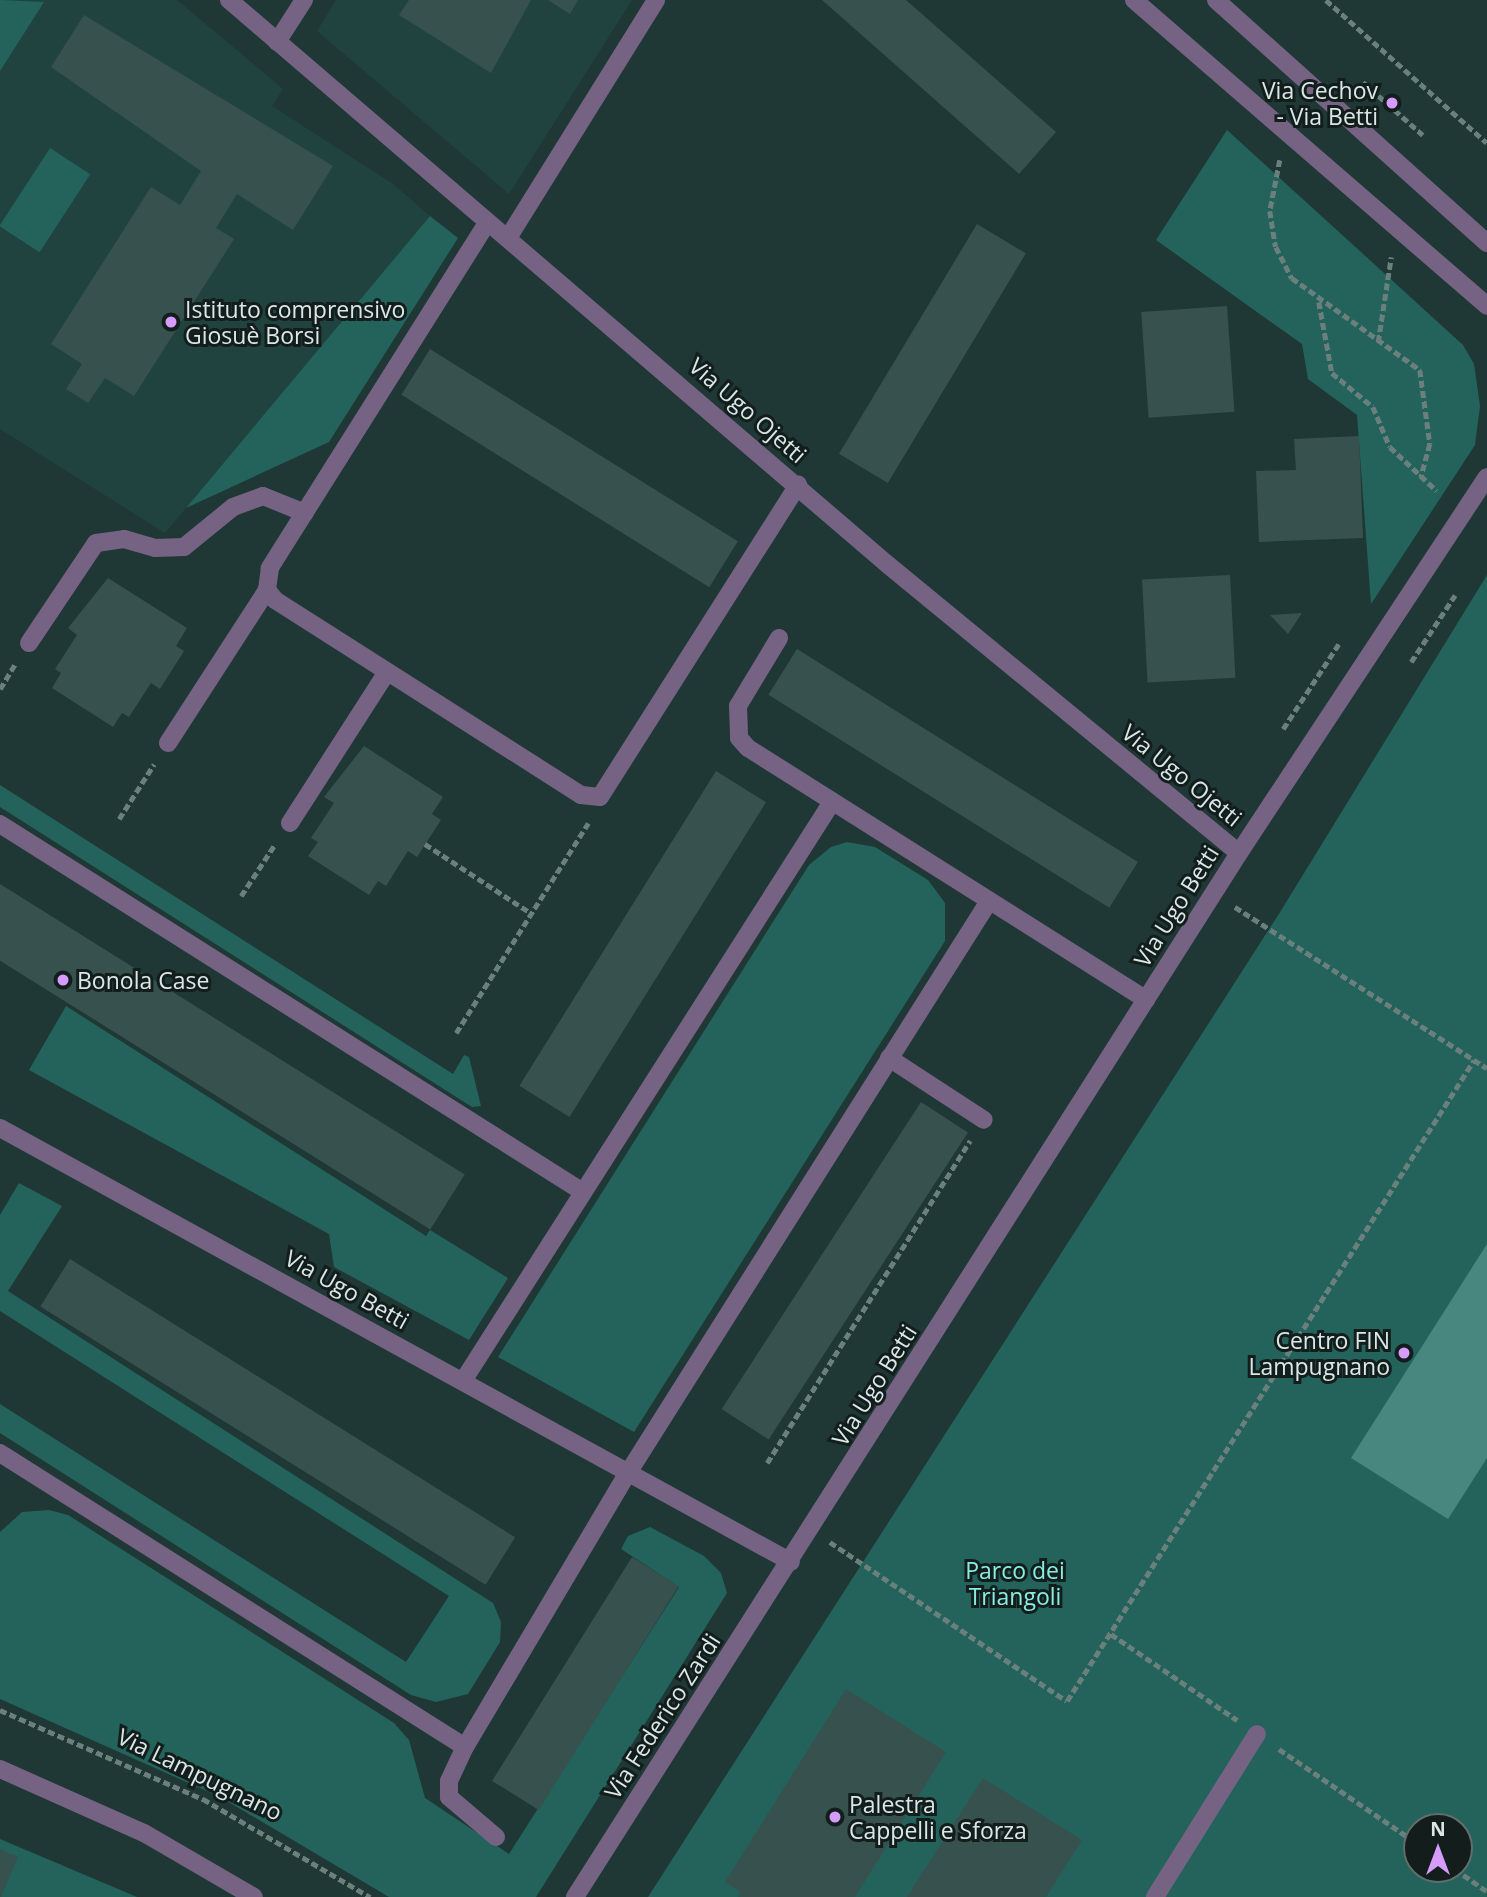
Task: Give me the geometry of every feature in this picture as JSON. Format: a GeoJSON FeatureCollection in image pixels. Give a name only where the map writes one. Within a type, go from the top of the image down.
{"type":"FeatureCollection","features":[{"type":"Feature","properties":{"kind":"street","name":"Via Ugo Ojetti"},"geometry":{"type":"LineString","coordinates":[[229,0],[487,223],[1239,853]]}},
{"type":"Feature","properties":{"kind":"street"},"geometry":{"type":"LineString","coordinates":[[277,42],[304,0]]}},
{"type":"Feature","properties":{"kind":"street"},"geometry":{"type":"LineString","coordinates":[[508,238],[656,0]]}},
{"type":"Feature","properties":{"kind":"street"},"geometry":{"type":"LineString","coordinates":[[1134,0],[1487,306]]}},
{"type":"Feature","properties":{"kind":"street"},"geometry":{"type":"LineString","coordinates":[[1216,0],[1487,243]]}},
{"type":"Feature","properties":{"kind":"street"},"geometry":{"type":"LineString","coordinates":[[168,743],[267,590],[270,568],[487,223]]}},
{"type":"Feature","properties":{"kind":"street","name":"Via Ugo Betti"},"geometry":{"type":"LineString","coordinates":[[0,1128],[791,1562],[1239,853],[1487,477]]}},
{"type":"Feature","properties":{"kind":"street"},"geometry":{"type":"LineString","coordinates":[[267,590],[387,672],[581,795],[600,797],[798,485]]}},
{"type":"Feature","properties":{"kind":"street"},"geometry":{"type":"LineString","coordinates":[[29,643],[96,543],[124,539],[155,548],[184,547],[233,507],[263,496],[305,513]]}},
{"type":"Feature","properties":{"kind":"street"},"geometry":{"type":"LineString","coordinates":[[779,638],[738,706],[739,738],[832,802],[1146,1000]]}},
{"type":"Feature","properties":{"kind":"street"},"geometry":{"type":"LineString","coordinates":[[290,823],[387,672]]}},
{"type":"Feature","properties":{"kind":"street"},"geometry":{"type":"LineString","coordinates":[[463,1381],[832,802]]}},
{"type":"Feature","properties":{"kind":"street"},"geometry":{"type":"LineString","coordinates":[[0,824],[583,1192]]}},
{"type":"Feature","properties":{"kind":"street"},"geometry":{"type":"LineString","coordinates":[[496,1837],[449,1797],[449,1781],[465,1747],[628,1473],[989,901]]}},
{"type":"Feature","properties":{"kind":"street"},"geometry":{"type":"LineString","coordinates":[[889,1058],[984,1120]]}},
{"type":"Feature","properties":{"kind":"street"},"geometry":{"type":"LineString","coordinates":[[0,1453],[465,1747]]}},
{"type":"Feature","properties":{"kind":"street","name":"Via Federico Zardi"},"geometry":{"type":"LineString","coordinates":[[575,1897],[791,1562]]}},
{"type":"Feature","properties":{"kind":"street"},"geometry":{"type":"LineString","coordinates":[[1154,1897],[1257,1734]]}},
{"type":"Feature","properties":{"kind":"street"},"geometry":{"type":"LineString","coordinates":[[0,1769],[144,1833],[254,1897]]}},
{"type":"Feature","properties":{"kind":"path"},"geometry":{"type":"LineString","coordinates":[[1326,0],[1487,143]]}},
{"type":"Feature","properties":{"kind":"path"},"geometry":{"type":"LineString","coordinates":[[1363,82],[1423,135]]}},
{"type":"Feature","properties":{"kind":"path"},"geometry":{"type":"LineString","coordinates":[[1280,159],[1270,191],[1276,247],[1292,278],[1319,301],[1420,370],[1430,444],[1421,477]]}},
{"type":"Feature","properties":{"kind":"path"},"geometry":{"type":"LineString","coordinates":[[1378,342],[1391,257]]}},
{"type":"Feature","properties":{"kind":"path"},"geometry":{"type":"LineString","coordinates":[[1319,301],[1332,373],[1373,407],[1390,447],[1437,491]]}},
{"type":"Feature","properties":{"kind":"path"},"geometry":{"type":"LineString","coordinates":[[1411,662],[1455,595]]}},
{"type":"Feature","properties":{"kind":"path"},"geometry":{"type":"LineString","coordinates":[[1283,729],[1340,642]]}},
{"type":"Feature","properties":{"kind":"path"},"geometry":{"type":"LineString","coordinates":[[119,819],[168,743]]}},
{"type":"Feature","properties":{"kind":"path"},"geometry":{"type":"LineString","coordinates":[[456,1033],[600,797]]}},
{"type":"Feature","properties":{"kind":"path"},"geometry":{"type":"LineString","coordinates":[[242,897],[290,823]]}},
{"type":"Feature","properties":{"kind":"path"},"geometry":{"type":"LineString","coordinates":[[425,844],[531,913]]}},
{"type":"Feature","properties":{"kind":"path"},"geometry":{"type":"LineString","coordinates":[[1213,894],[1487,1068]]}},
{"type":"Feature","properties":{"kind":"path"},"geometry":{"type":"LineString","coordinates":[[812,1530],[1068,1701],[1474,1060]]}},
{"type":"Feature","properties":{"kind":"path"},"geometry":{"type":"LineString","coordinates":[[767,1463],[984,1120]]}},
{"type":"Feature","properties":{"kind":"path"},"geometry":{"type":"LineString","coordinates":[[1111,1634],[1403,1833]]}},
{"type":"Feature","properties":{"kind":"path","name":"Via Lampugnano"},"geometry":{"type":"LineString","coordinates":[[0,1710],[203,1799],[370,1897]]}},
{"type":"Feature","properties":{"kind":"shaded area","name":"Istituto comprensivo Giosuè Borsi"},"geometry":{"type":"Polygon","coordinates":[[[0,0],[177,0],[283,89],[272,106],[393,184],[430,216],[165,533],[0,429],[0,0]]]}},
{"type":"Feature","properties":{"kind":"shaded area"},"geometry":{"type":"Polygon","coordinates":[[[336,0],[632,0],[509,194],[317,31],[336,0]]]}},
{"type":"Feature","properties":{"kind":"green space"},"geometry":{"type":"Polygon","coordinates":[[[0,0],[44,2],[0,71],[0,0]]]}},
{"type":"Feature","properties":{"kind":"green space"},"geometry":{"type":"Polygon","coordinates":[[[1227,130],[1463,345],[1474,364],[1480,406],[1475,445],[1371,604],[1357,415],[1308,379],[1302,344],[1156,240],[1227,130]]]}},
{"type":"Feature","properties":{"kind":"green space"},"geometry":{"type":"Polygon","coordinates":[[[50,148],[90,174],[40,252],[0,225],[50,148]]]}},
{"type":"Feature","properties":{"kind":"green space"},"geometry":{"type":"Polygon","coordinates":[[[430,216],[458,238],[329,442],[186,508],[430,216]]]}},
{"type":"Feature","properties":{"kind":"green space","name":"Parco dei Triangoli"},"geometry":{"type":"Polygon","coordinates":[[[1487,575],[1487,1897],[648,1897],[1282,909],[1487,575]]]}},
{"type":"Feature","properties":{"kind":"green space"},"geometry":{"type":"Polygon","coordinates":[[[0,785],[453,1074],[464,1055],[469,1057],[481,1106],[472,1107],[0,807],[0,785]]]}},
{"type":"Feature","properties":{"kind":"green space"},"geometry":{"type":"Polygon","coordinates":[[[847,842],[875,847],[928,880],[945,903],[945,941],[634,1432],[498,1357],[809,865],[831,847],[847,842]]]}},
{"type":"Feature","properties":{"kind":"green space"},"geometry":{"type":"Polygon","coordinates":[[[66,1006],[426,1236],[430,1230],[508,1278],[469,1340],[334,1267],[329,1234],[29,1070],[66,1006]]]}},
{"type":"Feature","properties":{"kind":"green space"},"geometry":{"type":"Polygon","coordinates":[[[19,1183],[62,1206],[8,1291],[493,1603],[501,1622],[500,1642],[468,1694],[436,1702],[411,1695],[0,1433],[0,1404],[406,1662],[449,1596],[0,1311],[0,1215],[19,1183]]]}},
{"type":"Feature","properties":{"kind":"green space"},"geometry":{"type":"Polygon","coordinates":[[[49,1510],[68,1515],[394,1723],[409,1740],[425,1798],[509,1854],[679,1587],[621,1549],[628,1536],[650,1527],[704,1556],[721,1573],[727,1593],[536,1897],[389,1897],[220,1797],[0,1699],[0,1532],[22,1512],[49,1510]]]}},
{"type":"Feature","properties":{"kind":"green space"},"geometry":{"type":"Polygon","coordinates":[[[0,1839],[137,1897],[0,1897],[0,1839]]]}},
{"type":"Feature","properties":{"kind":"water"},"geometry":{"type":"Polygon","coordinates":[[[1487,1244],[1487,1458],[1448,1519],[1351,1458],[1487,1244]]]}},
{"type":"Feature","properties":{"kind":"building"},"geometry":{"type":"Polygon","coordinates":[[[409,0],[531,0],[491,73],[399,15],[409,0]]]}},
{"type":"Feature","properties":{"kind":"building"},"geometry":{"type":"Polygon","coordinates":[[[548,0],[578,0],[570,14],[548,0]]]}},
{"type":"Feature","properties":{"kind":"building"},"geometry":{"type":"Polygon","coordinates":[[[822,0],[906,0],[1056,132],[1019,174],[822,0]]]}},
{"type":"Feature","properties":{"kind":"building"},"geometry":{"type":"Polygon","coordinates":[[[84,15],[333,166],[293,230],[237,194],[216,228],[234,239],[134,396],[105,378],[88,403],[66,389],[82,364],[51,344],[151,187],[180,205],[201,171],[51,67],[84,15]]]}},
{"type":"Feature","properties":{"kind":"building"},"geometry":{"type":"Polygon","coordinates":[[[977,224],[1026,253],[888,483],[839,454],[977,224]]]}},
{"type":"Feature","properties":{"kind":"building"},"geometry":{"type":"Polygon","coordinates":[[[1227,306],[1234,412],[1149,418],[1141,312],[1227,306]]]}},
{"type":"Feature","properties":{"kind":"building"},"geometry":{"type":"Polygon","coordinates":[[[430,349],[738,541],[709,587],[401,395],[430,349]]]}},
{"type":"Feature","properties":{"kind":"building"},"geometry":{"type":"Polygon","coordinates":[[[1359,436],[1363,538],[1259,542],[1256,471],[1296,470],[1294,439],[1359,436]]]}},
{"type":"Feature","properties":{"kind":"building"},"geometry":{"type":"Polygon","coordinates":[[[1230,575],[1235,678],[1148,682],[1142,580],[1230,575]]]}},
{"type":"Feature","properties":{"kind":"building"},"geometry":{"type":"Polygon","coordinates":[[[108,578],[187,628],[176,646],[184,651],[160,689],[151,683],[129,717],[122,713],[113,727],[52,688],[61,673],[55,669],[77,635],[68,628],[108,578]]]}},
{"type":"Feature","properties":{"kind":"building"},"geometry":{"type":"Polygon","coordinates":[[[1302,613],[1288,634],[1270,615],[1302,613]]]}},
{"type":"Feature","properties":{"kind":"building"},"geometry":{"type":"Polygon","coordinates":[[[797,649],[1138,862],[1109,908],[768,695],[797,649]]]}},
{"type":"Feature","properties":{"kind":"building"},"geometry":{"type":"Polygon","coordinates":[[[364,746],[443,797],[432,814],[441,820],[417,857],[408,851],[386,886],[378,881],[369,895],[308,856],[318,842],[311,838],[334,803],[324,797],[364,746]]]}},
{"type":"Feature","properties":{"kind":"building"},"geometry":{"type":"Polygon","coordinates":[[[716,771],[766,802],[569,1117],[519,1086],[716,771]]]}},
{"type":"Feature","properties":{"kind":"building"},"geometry":{"type":"Polygon","coordinates":[[[0,884],[465,1174],[430,1230],[0,961],[0,884]]]}},
{"type":"Feature","properties":{"kind":"building"},"geometry":{"type":"Polygon","coordinates":[[[921,1102],[968,1132],[769,1439],[722,1409],[921,1102]]]}},
{"type":"Feature","properties":{"kind":"building"},"geometry":{"type":"Polygon","coordinates":[[[70,1259],[515,1537],[486,1585],[40,1306],[70,1259]]]}},
{"type":"Feature","properties":{"kind":"building"},"geometry":{"type":"Polygon","coordinates":[[[632,1557],[679,1586],[539,1810],[492,1781],[632,1557]]]}},
{"type":"Feature","properties":{"kind":"building","name":"Palestra Cappelli e Sforza"},"geometry":{"type":"Polygon","coordinates":[[[846,1689],[946,1752],[855,1897],[738,1897],[741,1892],[725,1882],[846,1689]]]}},
{"type":"Feature","properties":{"kind":"building","name":"Palestra Cappelli e Sforza"},"geometry":{"type":"Polygon","coordinates":[[[983,1778],[1082,1840],[1046,1897],[907,1897],[983,1778]]]}},
{"type":"Feature","properties":{"kind":"building"},"geometry":{"type":"Polygon","coordinates":[[[0,1849],[18,1857],[1,1897],[0,1897],[0,1849]]]}},
{"type":"Feature","properties":{"kind":"place","name":"Via Cechov - Via Betti"},"geometry":{"type":"Point","coordinates":[1392,103]}},
{"type":"Feature","properties":{"kind":"place","name":"Istituto comprensivo Giosuè Borsi"},"geometry":{"type":"Point","coordinates":[171,322]}},
{"type":"Feature","properties":{"kind":"place","name":"Bonola Case"},"geometry":{"type":"Point","coordinates":[63,980]}},
{"type":"Feature","properties":{"kind":"place","name":"Centro FIN Lampugnano"},"geometry":{"type":"Point","coordinates":[1404,1353]}},
{"type":"Feature","properties":{"kind":"place","name":"Palestra Cappelli e Sforza"},"geometry":{"type":"Point","coordinates":[835,1817]}}]}
